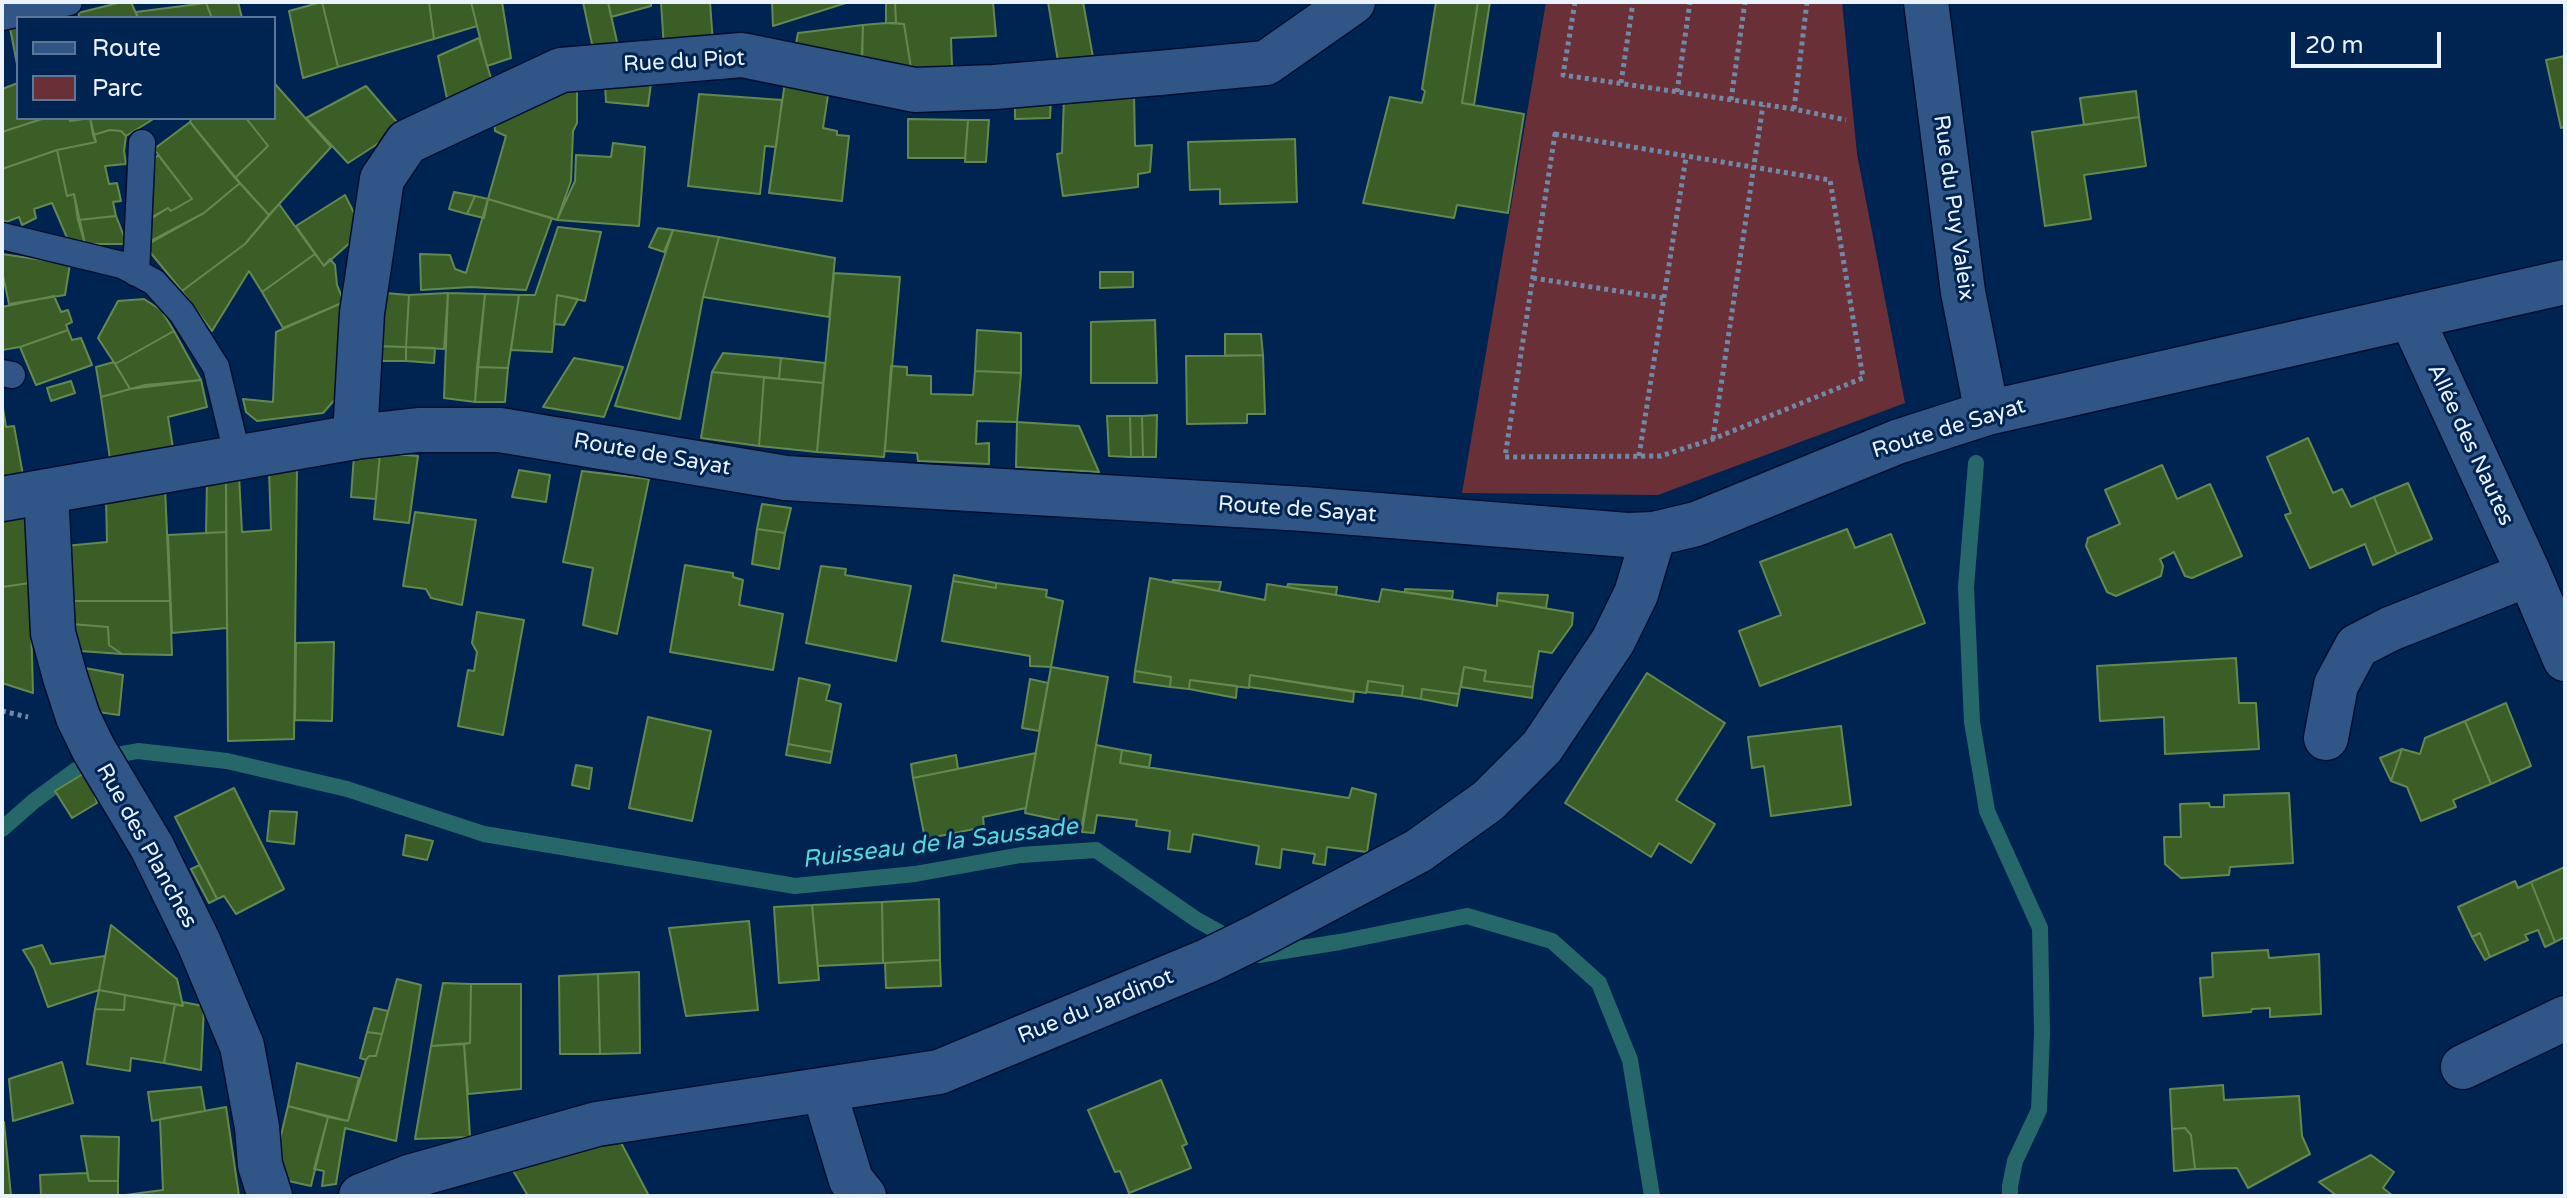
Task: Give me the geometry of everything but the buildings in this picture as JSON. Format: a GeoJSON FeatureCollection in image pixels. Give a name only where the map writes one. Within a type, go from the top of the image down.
{"type":"FeatureCollection","features":[{"type":"Feature","properties":{"kind":"street","name":"Rue du Piot"},"geometry":{"type":"LineString","coordinates":[[355,437],[362,313],[382,179],[407,142],[561,70],[742,55],[915,90],[1054,82],[1266,63],[1353,2]]}},
{"type":"Feature","properties":{"kind":"street","name":"Rue du Puy Valeix"},"geometry":{"type":"LineString","coordinates":[[1926,2],[1963,292],[1987,413]]}},
{"type":"Feature","properties":{"kind":"street","name":"Route de Sayat"},"geometry":{"type":"LineString","coordinates":[[2,499],[355,437],[418,430],[500,430],[786,478],[1304,509],[1571,532],[1654,534],[1696,524],[1897,442],[1987,413],[2565,282]]}},
{"type":"Feature","properties":{"kind":"street","name":"Allée des Nautes"},"geometry":{"type":"LineString","coordinates":[[2411,317],[2565,659]]}},
{"type":"Feature","properties":{"kind":"street","name":"Rue des Planches"},"geometry":{"type":"LineString","coordinates":[[46,491],[53,633],[93,747],[152,847],[199,943],[242,1046],[257,1127],[260,1165],[270,1196]]}},
{"type":"Feature","properties":{"kind":"street","name":"Rue du Jardinot"},"geometry":{"type":"LineString","coordinates":[[361,1196],[409,1177],[597,1124],[939,1072],[1207,961],[1260,935],[1418,851],[1488,801],[1542,747],[1613,641],[1636,594],[1654,534]]}},
{"type":"Feature","properties":{"kind":"street"},"geometry":{"type":"LineString","coordinates":[[2326,738],[2336,685],[2357,646],[2390,629],[2529,574]]}},
{"type":"Feature","properties":{"kind":"street"},"geometry":{"type":"LineString","coordinates":[[2463,1067],[2565,1018]]}},
{"type":"Feature","properties":{"kind":"street"},"geometry":{"type":"LineString","coordinates":[[824,1091],[851,1180],[864,1196]]}},
{"type":"Feature","properties":{"kind":"lane"},"geometry":{"type":"LineString","coordinates":[[2,17],[69,2]]}},
{"type":"Feature","properties":{"kind":"lane"},"geometry":{"type":"LineString","coordinates":[[136,273],[142,143]]}},
{"type":"Feature","properties":{"kind":"lane"},"geometry":{"type":"LineString","coordinates":[[2,236],[122,265],[154,282],[182,313],[216,367],[238,458]]}},
{"type":"Feature","properties":{"kind":"path"},"geometry":{"type":"LineString","coordinates":[[1575,2],[1563,75],[1794,109],[1846,120]]}},
{"type":"Feature","properties":{"kind":"path"},"geometry":{"type":"LineString","coordinates":[[1621,83],[1633,2]]}},
{"type":"Feature","properties":{"kind":"path"},"geometry":{"type":"LineString","coordinates":[[1677,92],[1690,2]]}},
{"type":"Feature","properties":{"kind":"path"},"geometry":{"type":"LineString","coordinates":[[1731,100],[1745,2]]}},
{"type":"Feature","properties":{"kind":"path"},"geometry":{"type":"LineString","coordinates":[[1794,109],[1807,2]]}},
{"type":"Feature","properties":{"kind":"path"},"geometry":{"type":"LineString","coordinates":[[1713,439],[1763,105]]}},
{"type":"Feature","properties":{"kind":"path"},"geometry":{"type":"LineString","coordinates":[[1555,134],[1686,157],[1830,180],[1863,378],[1713,439],[1661,456],[1505,457],[1555,134]]}},
{"type":"Feature","properties":{"kind":"path"},"geometry":{"type":"LineString","coordinates":[[1639,456],[1686,157]]}},
{"type":"Feature","properties":{"kind":"path"},"geometry":{"type":"LineString","coordinates":[[1533,278],[1663,298]]}},
{"type":"Feature","properties":{"kind":"green space"},"geometry":{"type":"Polygon","coordinates":[[[1546,2],[1842,2],[1857,154],[1905,403],[1658,495],[1462,493],[1546,2]]]}},
{"type":"Feature","properties":{"kind":"waterway"},"geometry":{"type":"LineString","coordinates":[[1976,463],[1966,587],[1972,722],[1987,811],[2040,928],[2042,1033],[2039,1110],[2015,1161],[2010,1196]]}},
{"type":"Feature","properties":{"kind":"waterway","name":"Ruisseau de la Saussade"},"geometry":{"type":"LineString","coordinates":[[2,829],[76,770],[116,755],[138,751],[227,761],[347,789],[484,834],[795,886],[915,874],[1021,855],[1096,850],[1197,920],[1235,941]]}},
{"type":"Feature","properties":{"kind":"waterway","name":"Ruisseau de la Saussade"},"geometry":{"type":"LineString","coordinates":[[1255,953],[1340,942],[1467,916],[1552,941],[1599,983],[1630,1060],[1652,1196]]}}]}
